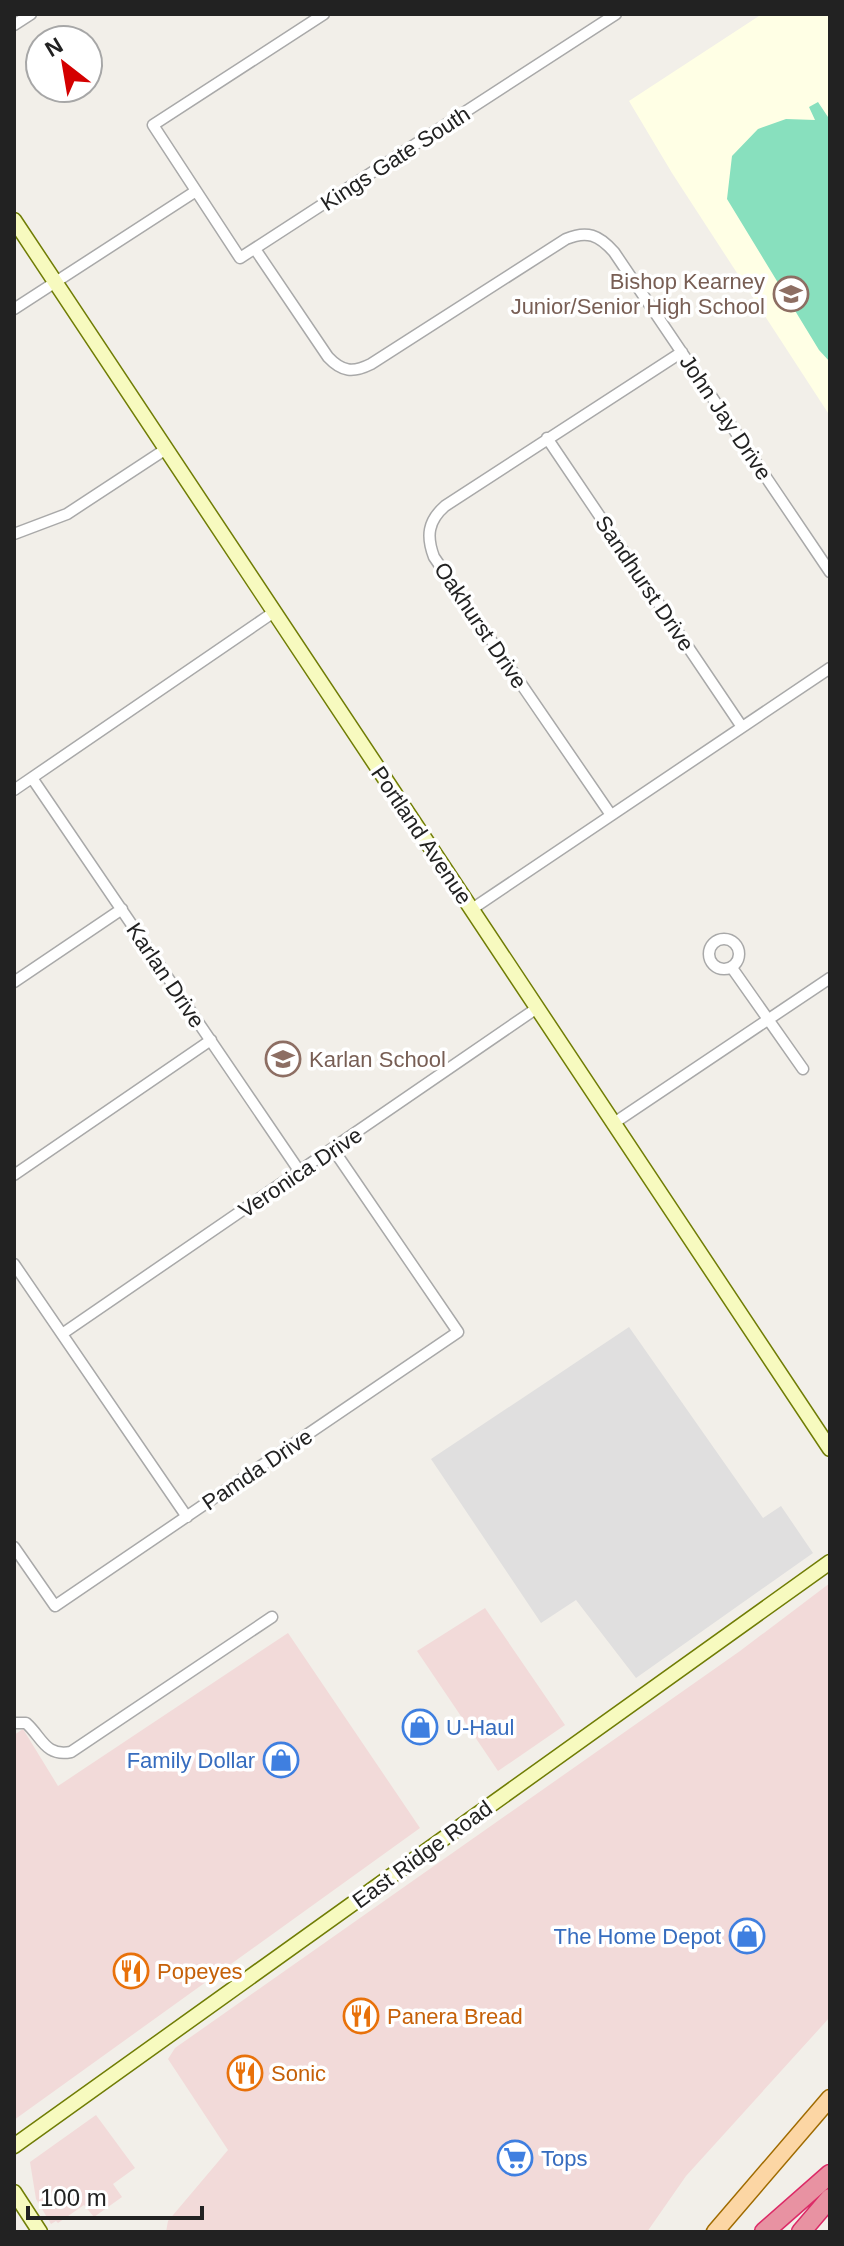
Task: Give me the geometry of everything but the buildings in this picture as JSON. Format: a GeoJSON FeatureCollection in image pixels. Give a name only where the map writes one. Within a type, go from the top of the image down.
{"type":"FeatureCollection","features":[{"type":"Feature","properties":{"kind":"highway"},"geometry":{"type":"LineString","coordinates":[[764,2232],[830,2174]]}},
{"type":"Feature","properties":{"kind":"highway"},"geometry":{"type":"LineString","coordinates":[[801,2232],[830,2198]]}},
{"type":"Feature","properties":{"kind":"main road","name":"Portland Avenue"},"geometry":{"type":"LineString","coordinates":[[14,220],[830,1449]]}},
{"type":"Feature","properties":{"kind":"main road","name":"East Ridge Road"},"geometry":{"type":"LineString","coordinates":[[14,2146],[830,1562]]}},
{"type":"Feature","properties":{"kind":"main road"},"geometry":{"type":"LineString","coordinates":[[715,2232],[830,2098]]}},
{"type":"Feature","properties":{"kind":"main road"},"geometry":{"type":"LineString","coordinates":[[14,2192],[40,2232]]}},
{"type":"Feature","properties":{"kind":"street"},"geometry":{"type":"LineString","coordinates":[[14,25],[31,14]]}},
{"type":"Feature","properties":{"kind":"street"},"geometry":{"type":"LineString","coordinates":[[255,249],[240,258],[153,125],[324,14]]}},
{"type":"Feature","properties":{"kind":"street","name":"Kings Gate South"},"geometry":{"type":"LineString","coordinates":[[255,249],[616,14]]}},
{"type":"Feature","properties":{"kind":"street"},"geometry":{"type":"LineString","coordinates":[[14,309],[196,191]]}},
{"type":"Feature","properties":{"kind":"street","name":"John Jay Drive"},"geometry":{"type":"LineString","coordinates":[[255,249],[328,357],[337,367],[348,371],[371,364],[566,239],[589,233],[605,242],[830,572]]}},
{"type":"Feature","properties":{"kind":"street","name":"Oakhurst Drive"},"geometry":{"type":"LineString","coordinates":[[611,815],[434,557],[430,545],[431,522],[445,506],[682,352]]}},
{"type":"Feature","properties":{"kind":"street","name":"Sandhurst Drive"},"geometry":{"type":"LineString","coordinates":[[547,438],[742,727]]}},
{"type":"Feature","properties":{"kind":"street"},"geometry":{"type":"LineString","coordinates":[[14,534],[67,514],[166,449]]}},
{"type":"Feature","properties":{"kind":"street"},"geometry":{"type":"LineString","coordinates":[[14,790],[274,612]]}},
{"type":"Feature","properties":{"kind":"street"},"geometry":{"type":"LineString","coordinates":[[472,909],[830,668]]}},
{"type":"Feature","properties":{"kind":"street","name":"Karlan Drive"},"geometry":{"type":"LineString","coordinates":[[32,778],[300,1172]]}},
{"type":"Feature","properties":{"kind":"street"},"geometry":{"type":"LineString","coordinates":[[14,982],[122,909]]}},
{"type":"Feature","properties":{"kind":"street"},"geometry":{"type":"LineString","coordinates":[[732,968],[803,1069]]}},
{"type":"Feature","properties":{"kind":"street"},"geometry":{"type":"LineString","coordinates":[[614,1123],[830,978]]}},
{"type":"Feature","properties":{"kind":"street","name":"Veronica Drive"},"geometry":{"type":"LineString","coordinates":[[62,1334],[537,1008]]}},
{"type":"Feature","properties":{"kind":"street"},"geometry":{"type":"LineString","coordinates":[[14,1175],[211,1040]]}},
{"type":"Feature","properties":{"kind":"street","name":"Pamda Drive"},"geometry":{"type":"LineString","coordinates":[[14,1547],[55,1606],[458,1332],[333,1149]]}},
{"type":"Feature","properties":{"kind":"street"},"geometry":{"type":"LineString","coordinates":[[14,1264],[187,1517]]}},
{"type":"Feature","properties":{"kind":"street"},"geometry":{"type":"LineString","coordinates":[[14,1723],[26,1723],[53,1753],[71,1752],[272,1617]]}},
{"type":"Feature","properties":{"kind":"shaded area","name":"Bishop Kearney Junior/Senior High School"},"geometry":{"type":"Polygon","coordinates":[[[762,14],[830,14],[830,416],[672,173],[629,101],[762,14]]]}},
{"type":"Feature","properties":{"kind":"shaded area"},"geometry":{"type":"Polygon","coordinates":[[[629,1327],[763,1518],[781,1506],[813,1553],[636,1678],[576,1600],[541,1623],[431,1459],[629,1327]]]}},
{"type":"Feature","properties":{"kind":"shaded area"},"geometry":{"type":"Polygon","coordinates":[[[830,1583],[830,2017],[686,2176],[647,2232],[166,2232],[168,2221],[228,2150],[168,2059],[175,2048],[740,1651],[830,1583]]]}},
{"type":"Feature","properties":{"kind":"shaded area"},"geometry":{"type":"Polygon","coordinates":[[[485,1608],[565,1725],[498,1771],[417,1651],[485,1608]]]}},
{"type":"Feature","properties":{"kind":"shaded area"},"geometry":{"type":"Polygon","coordinates":[[[288,1633],[420,1828],[14,2120],[14,1735],[23,1729],[58,1786],[288,1633]]]}},
{"type":"Feature","properties":{"kind":"shaded area"},"geometry":{"type":"Polygon","coordinates":[[[96,2115],[135,2168],[113,2184],[122,2197],[94,2217],[84,2205],[58,2223],[51,2224],[36,2199],[30,2162],[96,2115]]]}},
{"type":"Feature","properties":{"kind":"green space"},"geometry":{"type":"Polygon","coordinates":[[[818,102],[830,120],[830,362],[819,350],[727,199],[732,156],[758,129],[786,119],[815,120],[809,107],[818,102]]]}},
{"type":"Feature","properties":{"kind":"place","name":"Bishop Kearney Junior/Senior High School"},"geometry":{"type":"Point","coordinates":[791,294]}},
{"type":"Feature","properties":{"kind":"place","name":"Karlan School"},"geometry":{"type":"Point","coordinates":[283,1059]}},
{"type":"Feature","properties":{"kind":"place","name":"U-Haul"},"geometry":{"type":"Point","coordinates":[420,1727]}},
{"type":"Feature","properties":{"kind":"place","name":"Family Dollar"},"geometry":{"type":"Point","coordinates":[281,1760]}},
{"type":"Feature","properties":{"kind":"place","name":"The Home Depot"},"geometry":{"type":"Point","coordinates":[747,1936]}},
{"type":"Feature","properties":{"kind":"place","name":"Popeyes"},"geometry":{"type":"Point","coordinates":[131,1971]}},
{"type":"Feature","properties":{"kind":"place","name":"Panera Bread"},"geometry":{"type":"Point","coordinates":[361,2016]}},
{"type":"Feature","properties":{"kind":"place","name":"Sonic"},"geometry":{"type":"Point","coordinates":[245,2073]}},
{"type":"Feature","properties":{"kind":"place","name":"Tops"},"geometry":{"type":"Point","coordinates":[515,2158]}}]}
